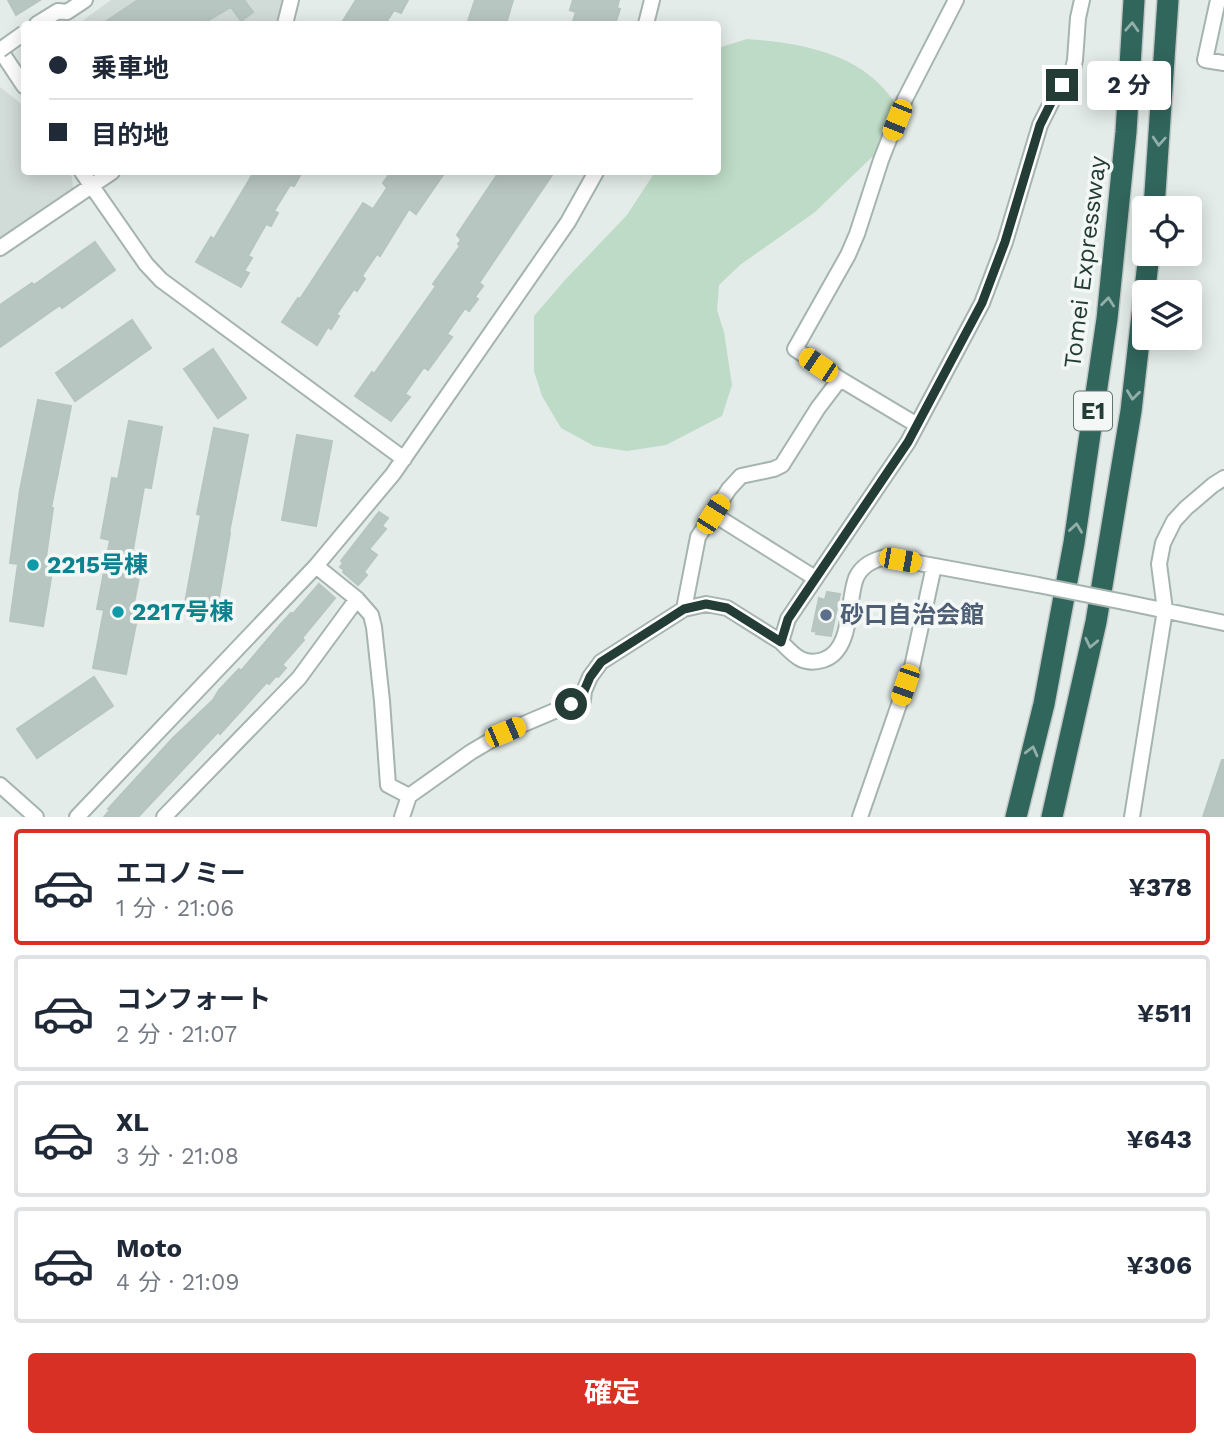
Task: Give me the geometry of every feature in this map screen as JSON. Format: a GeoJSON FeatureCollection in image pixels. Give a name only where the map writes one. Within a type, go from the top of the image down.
{"type":"FeatureCollection","features":[{"type":"Feature","properties":{"kind":"highway","name":"Tomei Expressway"},"geometry":{"type":"LineString","coordinates":[[1016,817],[1044,704],[1071,557],[1107,319],[1126,132],[1134,0]]}},
{"type":"Feature","properties":{"kind":"highway"},"geometry":{"type":"LineString","coordinates":[[1155,196],[1168,0]]}},
{"type":"Feature","properties":{"kind":"highway","name":"E1"},"geometry":{"type":"LineString","coordinates":[[1052,817],[1096,622],[1130,411],[1148,266]]}},
{"type":"Feature","properties":{"kind":"street"},"geometry":{"type":"LineString","coordinates":[[42,21],[58,11],[67,12],[85,0]]}},
{"type":"Feature","properties":{"kind":"street"},"geometry":{"type":"LineString","coordinates":[[286,21],[291,0]]}},
{"type":"Feature","properties":{"kind":"street"},"geometry":{"type":"LineString","coordinates":[[647,21],[652,0]]}},
{"type":"Feature","properties":{"kind":"street"},"geometry":{"type":"LineString","coordinates":[[917,425],[840,380],[796,349],[848,255],[905,99],[956,0]]}},
{"type":"Feature","properties":{"kind":"street"},"geometry":{"type":"LineString","coordinates":[[781,642],[788,619],[908,442],[982,303],[1005,242],[1040,125],[1073,69],[1078,18],[1083,0]]}},
{"type":"Feature","properties":{"kind":"street"},"geometry":{"type":"LineString","coordinates":[[1218,0],[1205,60],[1224,63]]}},
{"type":"Feature","properties":{"kind":"street"},"geometry":{"type":"LineString","coordinates":[[21,35],[0,50],[21,82]]}},
{"type":"Feature","properties":{"kind":"street"},"geometry":{"type":"LineString","coordinates":[[84,175],[146,264],[162,280],[404,459]]}},
{"type":"Feature","properties":{"kind":"street"},"geometry":{"type":"LineString","coordinates":[[0,248],[107,175]]}},
{"type":"Feature","properties":{"kind":"street"},"geometry":{"type":"LineString","coordinates":[[77,817],[316,566],[393,474],[568,222],[594,175]]}},
{"type":"Feature","properties":{"kind":"street"},"geometry":{"type":"LineString","coordinates":[[684,609],[698,537],[729,489],[741,476],[782,465],[818,408],[840,380]]}},
{"type":"Feature","properties":{"kind":"street"},"geometry":{"type":"LineString","coordinates":[[1132,817],[1165,610],[1159,564],[1163,543],[1174,521],[1186,508],[1224,478]]}},
{"type":"Feature","properties":{"kind":"street"},"geometry":{"type":"LineString","coordinates":[[713,514],[815,578]]}},
{"type":"Feature","properties":{"kind":"street"},"geometry":{"type":"LineString","coordinates":[[402,817],[409,796],[471,752],[505,732],[583,700],[590,677],[601,662],[684,609],[706,604],[727,608],[781,642],[798,659],[813,662],[827,659],[844,638],[856,578],[872,560],[886,557],[1224,623]]}},
{"type":"Feature","properties":{"kind":"street"},"geometry":{"type":"LineString","coordinates":[[316,566],[357,599],[370,615],[374,627],[382,701],[388,785],[409,796]]}},
{"type":"Feature","properties":{"kind":"street"},"geometry":{"type":"LineString","coordinates":[[860,817],[912,667],[934,566]]}},
{"type":"Feature","properties":{"kind":"street"},"geometry":{"type":"LineString","coordinates":[[164,817],[299,678],[357,599]]}},
{"type":"Feature","properties":{"kind":"street"},"geometry":{"type":"LineString","coordinates":[[0,785],[36,817]]}},
{"type":"Feature","properties":{"kind":"shaded area"},"geometry":{"type":"Polygon","coordinates":[[[111,0],[285,0],[282,21],[82,21],[111,0]]]}},
{"type":"Feature","properties":{"kind":"shaded area"},"geometry":{"type":"Polygon","coordinates":[[[0,87],[21,105],[21,175],[70,175],[73,189],[0,239],[0,87]]]}},
{"type":"Feature","properties":{"kind":"green space"},"geometry":{"type":"Polygon","coordinates":[[[747,39],[786,43],[825,52],[844,60],[876,81],[892,99],[903,127],[815,212],[740,265],[719,285],[717,310],[724,332],[732,385],[722,416],[666,445],[627,451],[594,446],[561,428],[542,396],[534,371],[534,316],[627,215],[653,175],[721,175],[721,47],[747,39]]]}},
{"type":"Feature","properties":{"kind":"building"},"geometry":{"type":"Polygon","coordinates":[[[8,0],[40,0],[16,15],[8,0]]]}},
{"type":"Feature","properties":{"kind":"building"},"geometry":{"type":"Polygon","coordinates":[[[138,0],[244,0],[253,12],[241,21],[231,7],[207,21],[106,21],[138,0]]]}},
{"type":"Feature","properties":{"kind":"building"},"geometry":{"type":"Polygon","coordinates":[[[356,0],[408,0],[401,13],[394,10],[387,21],[343,21],[356,0]]]}},
{"type":"Feature","properties":{"kind":"building"},"geometry":{"type":"Polygon","coordinates":[[[475,0],[513,0],[507,21],[468,21],[475,0]]]}},
{"type":"Feature","properties":{"kind":"building"},"geometry":{"type":"Polygon","coordinates":[[[573,0],[619,0],[617,8],[620,9],[616,21],[573,21],[576,12],[570,10],[573,0]]]}},
{"type":"Feature","properties":{"kind":"building"},"geometry":{"type":"Polygon","coordinates":[[[252,175],[300,175],[294,186],[290,185],[274,211],[278,213],[271,226],[266,224],[248,256],[252,258],[244,271],[249,273],[241,287],[196,262],[211,237],[214,239],[252,175]]]}},
{"type":"Feature","properties":{"kind":"building"},"geometry":{"type":"Polygon","coordinates":[[[389,175],[443,175],[416,214],[409,209],[380,256],[377,254],[362,276],[365,279],[357,291],[354,289],[336,315],[339,316],[331,329],[328,327],[317,345],[282,322],[363,203],[373,209],[387,188],[383,183],[389,175]]]}},
{"type":"Feature","properties":{"kind":"building"},"geometry":{"type":"Polygon","coordinates":[[[497,175],[552,175],[479,283],[483,286],[475,297],[478,299],[469,311],[465,308],[447,334],[452,337],[428,370],[424,367],[405,394],[410,397],[391,421],[355,396],[372,372],[374,374],[436,286],[433,284],[460,246],[458,244],[461,240],[457,235],[497,175]]]}},
{"type":"Feature","properties":{"kind":"building"},"geometry":{"type":"Polygon","coordinates":[[[95,242],[115,270],[0,347],[0,305],[32,283],[34,285],[95,242]]]}},
{"type":"Feature","properties":{"kind":"building"},"geometry":{"type":"Polygon","coordinates":[[[132,320],[151,348],[75,401],[56,373],[132,320]]]}},
{"type":"Feature","properties":{"kind":"building"},"geometry":{"type":"Polygon","coordinates":[[[213,349],[246,398],[218,418],[184,369],[213,349]]]}},
{"type":"Feature","properties":{"kind":"building"},"geometry":{"type":"Polygon","coordinates":[[[38,400],[71,406],[51,508],[45,564],[53,566],[43,626],[10,621],[18,564],[10,563],[20,490],[38,400]]]}},
{"type":"Feature","properties":{"kind":"building"},"geometry":{"type":"Polygon","coordinates":[[[129,421],[162,427],[151,488],[144,487],[132,555],[143,557],[132,613],[138,614],[126,674],[93,668],[104,610],[97,609],[110,540],[101,538],[112,478],[118,479],[129,421]]]}},
{"type":"Feature","properties":{"kind":"building"},"geometry":{"type":"Polygon","coordinates":[[[214,428],[248,435],[215,620],[183,614],[201,515],[197,514],[214,428]]]}},
{"type":"Feature","properties":{"kind":"building"},"geometry":{"type":"Polygon","coordinates":[[[297,435],[332,441],[316,526],[282,520],[297,435]]]}},
{"type":"Feature","properties":{"kind":"building"},"geometry":{"type":"Polygon","coordinates":[[[379,512],[388,518],[382,526],[386,529],[369,549],[377,555],[364,572],[367,575],[358,585],[343,572],[341,561],[379,512]]]}},
{"type":"Feature","properties":{"kind":"building"},"geometry":{"type":"Polygon","coordinates":[[[319,584],[335,598],[282,665],[286,668],[278,677],[269,684],[267,682],[138,817],[104,817],[110,810],[108,809],[173,738],[213,700],[239,669],[241,671],[319,584]]]}},
{"type":"Feature","properties":{"kind":"building","name":"砂口自治会館"},"geometry":{"type":"Polygon","coordinates":[[[827,592],[840,594],[831,636],[812,631],[819,598],[825,600],[827,592]]]}},
{"type":"Feature","properties":{"kind":"building"},"geometry":{"type":"Polygon","coordinates":[[[94,677],[113,706],[37,758],[17,729],[94,677]]]}},
{"type":"Feature","properties":{"kind":"building"},"geometry":{"type":"Polygon","coordinates":[[[1222,760],[1224,817],[1203,817],[1222,760]]]}},
{"type":"Feature","properties":{"kind":"place","name":"2215号棟"},"geometry":{"type":"Point","coordinates":[33,565]}},
{"type":"Feature","properties":{"kind":"place","name":"2217号棟"},"geometry":{"type":"Point","coordinates":[118,612]}},
{"type":"Feature","properties":{"kind":"place","name":"砂口自治会館"},"geometry":{"type":"Point","coordinates":[826,615]}},
{"type":"Feature","properties":{"kind":"route"},"geometry":{"type":"LineString","coordinates":[[571,704],[583,700],[590,677],[601,662],[684,609],[706,604],[727,608],[781,642],[788,619],[908,442],[982,303],[1005,242],[1040,125],[1062,85]]}}]}
